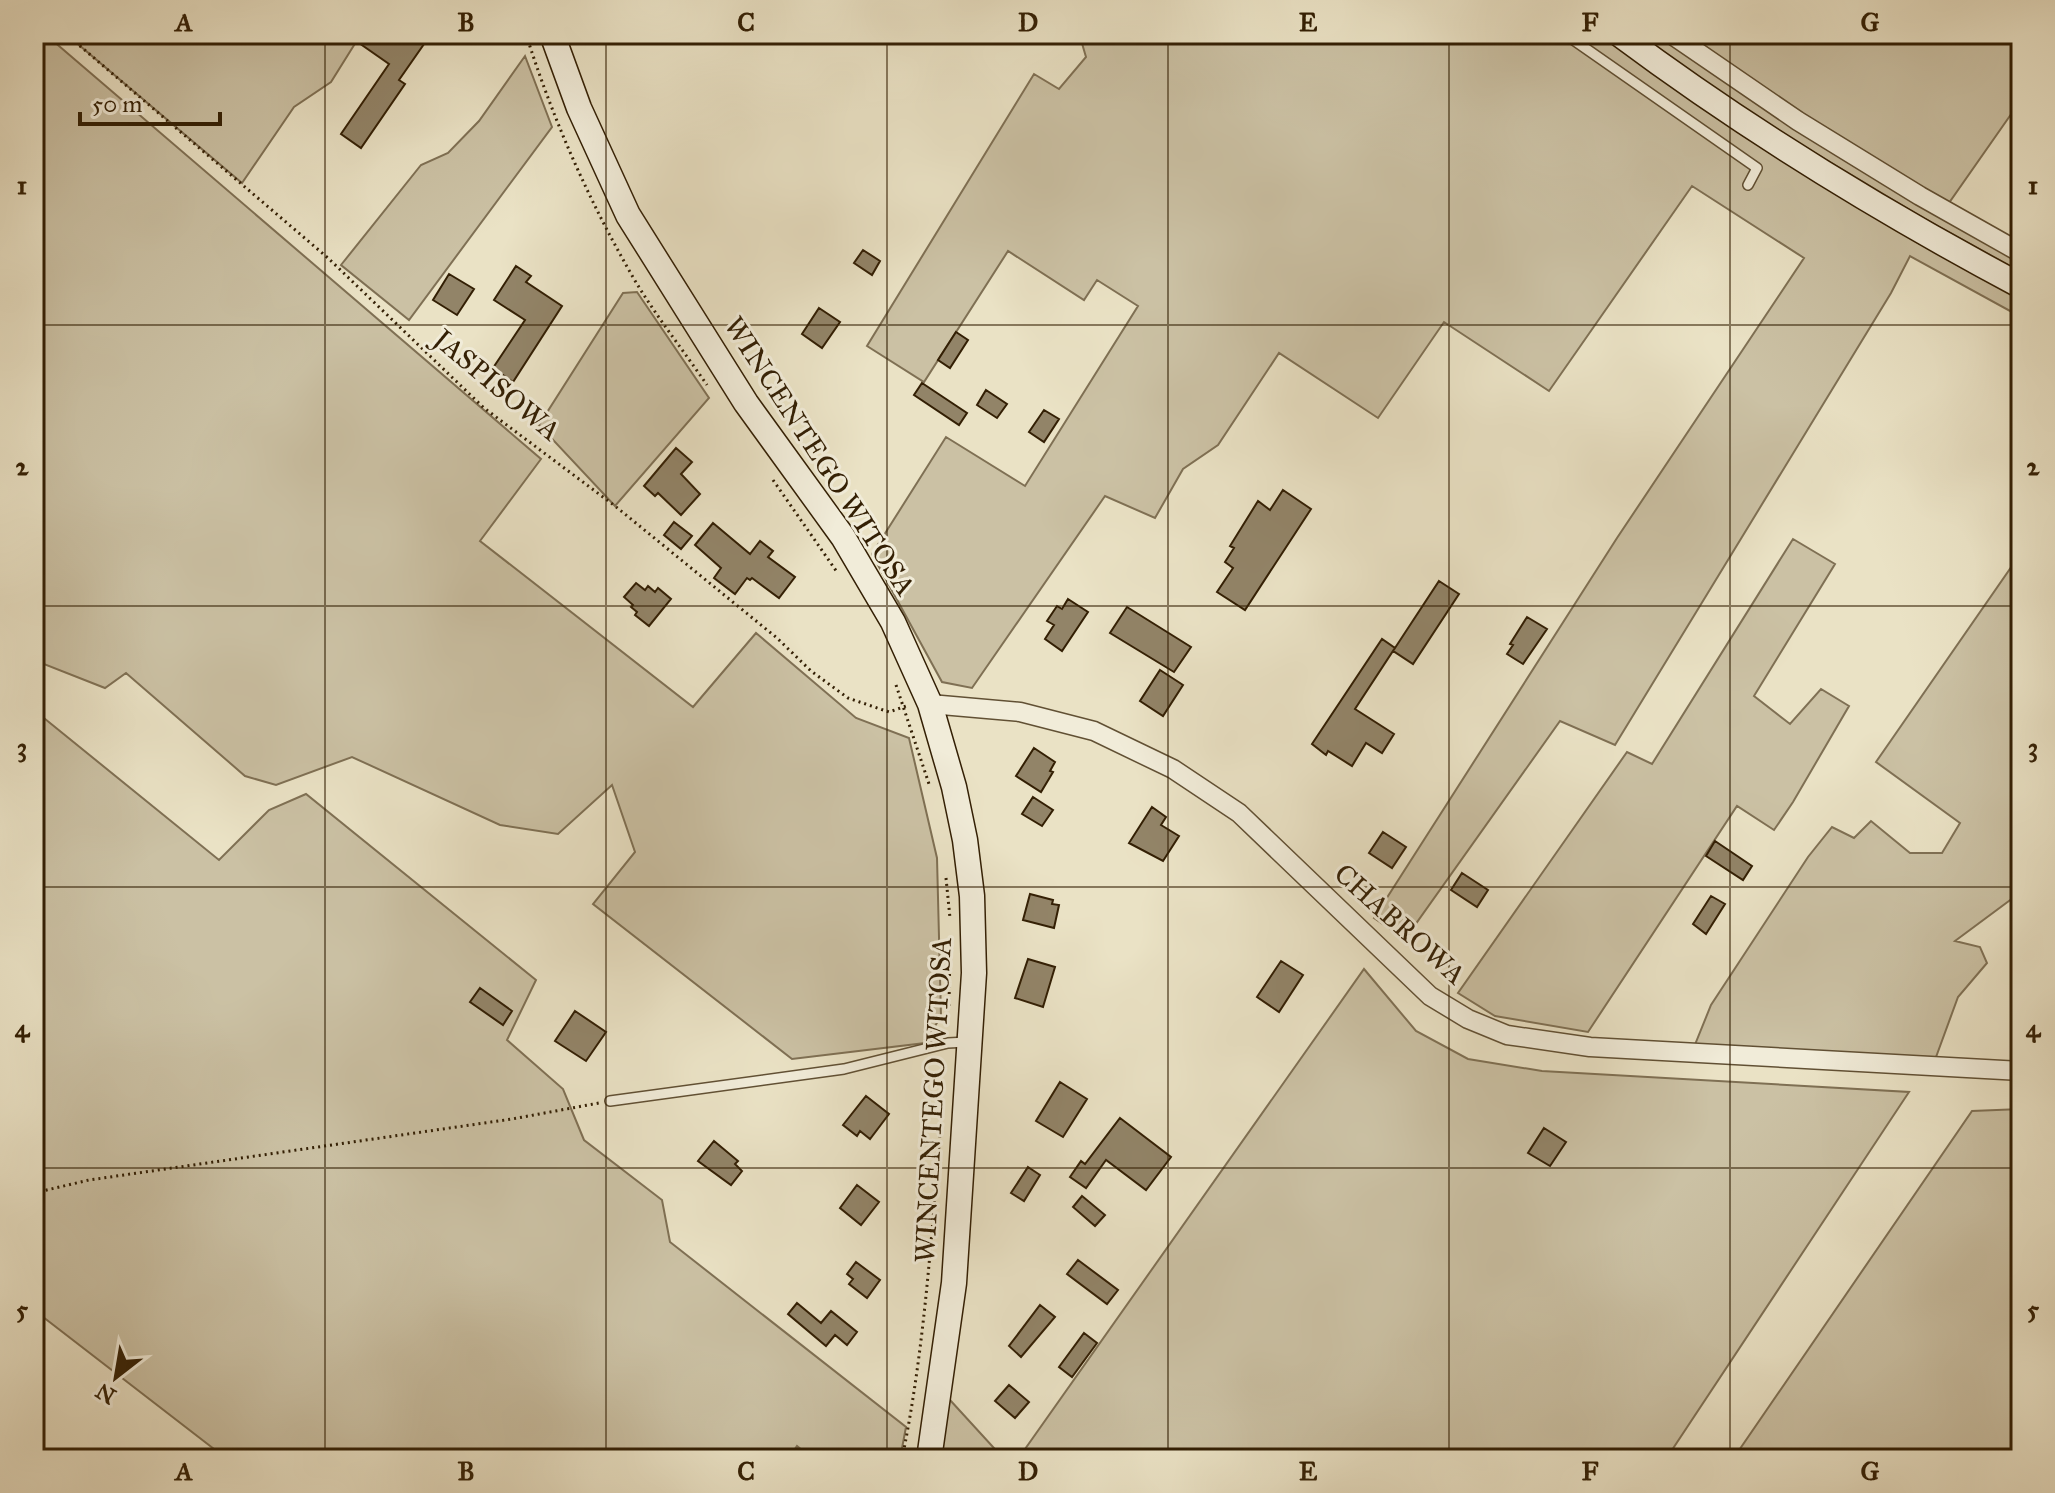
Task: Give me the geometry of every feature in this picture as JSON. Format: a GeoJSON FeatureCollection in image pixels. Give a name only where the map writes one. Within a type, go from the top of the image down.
{"type":"FeatureCollection","features":[{"type":"Feature","properties":{"kind":"main road","name":"WINCENTEGO WITOSA"},"geometry":{"type":"LineString","coordinates":[[552,34],[579,108],[628,215],[746,403],[843,537],[893,622],[930,704],[954,787],[972,896],[974,973],[959,1042],[954,1283],[929,1459]]}},
{"type":"Feature","properties":{"kind":"main road"},"geometry":{"type":"LineString","coordinates":[[1619,34],[1712,100],[1808,162],[2021,286]]}},
{"type":"Feature","properties":{"kind":"street"},"geometry":{"type":"LineString","coordinates":[[1671,34],[1798,121],[2021,253]]}},
{"type":"Feature","properties":{"kind":"street","name":"CHABROWA"},"geometry":{"type":"LineString","coordinates":[[930,704],[1020,712],[1094,731],[1173,769],[1239,813],[1430,996],[1468,1019],[1507,1035],[1590,1047],[2021,1071]]}},
{"type":"Feature","properties":{"kind":"lane"},"geometry":{"type":"LineString","coordinates":[[1565,34],[1757,168],[1748,185]]}},
{"type":"Feature","properties":{"kind":"lane"},"geometry":{"type":"LineString","coordinates":[[610,1101],[844,1069],[959,1042]]}},
{"type":"Feature","properties":{"kind":"path","name":"JASPISOWA"},"geometry":{"type":"LineString","coordinates":[[66,34],[328,258],[484,408],[615,506],[777,638],[811,671],[848,698],[889,712],[905,706],[930,704]]}},
{"type":"Feature","properties":{"kind":"path"},"geometry":{"type":"LineString","coordinates":[[526,34],[555,118],[586,188],[636,281],[713,394]]}},
{"type":"Feature","properties":{"kind":"path"},"geometry":{"type":"LineString","coordinates":[[765,469],[841,578]]}},
{"type":"Feature","properties":{"kind":"path"},"geometry":{"type":"LineString","coordinates":[[891,674],[905,706],[931,790]]}},
{"type":"Feature","properties":{"kind":"path"},"geometry":{"type":"LineString","coordinates":[[946,871],[959,1042]]}},
{"type":"Feature","properties":{"kind":"path"},"geometry":{"type":"LineString","coordinates":[[34,1193],[104,1178],[512,1119],[610,1101]]}},
{"type":"Feature","properties":{"kind":"path"},"geometry":{"type":"LineString","coordinates":[[902,1459],[913,1408],[927,1289],[941,1120]]}},
{"type":"Feature","properties":{"kind":"shaded area"},"geometry":{"type":"Polygon","coordinates":[[[34,34],[45,34],[541,459],[480,541],[693,707],[756,633],[856,718],[909,738],[937,858],[941,1016],[925,1043],[792,1059],[593,904],[635,852],[612,785],[558,834],[500,825],[352,757],[276,785],[245,776],[126,673],[105,688],[39,662],[34,664],[34,34]]]}},
{"type":"Feature","properties":{"kind":"shaded area"},"geometry":{"type":"Polygon","coordinates":[[[66,34],[361,34],[331,82],[294,107],[242,183],[66,34]]]}},
{"type":"Feature","properties":{"kind":"shaded area"},"geometry":{"type":"Polygon","coordinates":[[[1031,34],[1602,34],[1786,162],[1918,243],[2021,296],[2021,317],[1910,256],[1891,293],[1615,745],[1560,721],[1405,939],[1374,918],[1617,538],[1804,258],[1692,186],[1549,391],[1444,322],[1378,418],[1279,353],[1218,445],[1183,469],[1155,518],[1105,496],[972,688],[942,682],[872,554],[946,437],[1025,486],[1138,306],[1097,280],[1084,300],[1008,251],[924,382],[867,346],[1034,74],[1059,89],[1086,57],[1081,40],[1047,43],[1031,34]]]}},
{"type":"Feature","properties":{"kind":"shaded area"},"geometry":{"type":"Polygon","coordinates":[[[1635,34],[2021,34],[2021,100],[1949,203],[2021,245],[2021,272],[1925,219],[1750,114],[1635,34]]]}},
{"type":"Feature","properties":{"kind":"shaded area"},"geometry":{"type":"Polygon","coordinates":[[[525,56],[552,127],[409,320],[341,265],[421,165],[448,153],[479,121],[525,56]]]}},
{"type":"Feature","properties":{"kind":"shaded area"},"geometry":{"type":"Polygon","coordinates":[[[637,292],[709,398],[615,506],[539,425],[623,293],[637,292]]]}},
{"type":"Feature","properties":{"kind":"shaded area"},"geometry":{"type":"Polygon","coordinates":[[[1793,539],[1835,564],[1754,696],[1790,724],[1821,689],[1849,706],[1774,830],[1737,806],[1588,1032],[1495,1016],[1458,993],[1627,752],[1652,764],[1793,539]]]}},
{"type":"Feature","properties":{"kind":"shaded area"},"geometry":{"type":"Polygon","coordinates":[[[2021,553],[2021,810],[2012,816],[2021,838],[2021,892],[1955,941],[1980,947],[1987,963],[1958,997],[1932,1068],[1692,1052],[1711,1005],[1808,857],[1832,827],[1854,838],[1871,821],[1910,853],[1942,853],[1960,823],[1876,762],[2021,553]]]}},
{"type":"Feature","properties":{"kind":"shaded area"},"geometry":{"type":"Polygon","coordinates":[[[34,710],[219,860],[269,810],[306,794],[536,980],[507,1040],[563,1089],[584,1140],[662,1200],[670,1242],[906,1427],[900,1459],[813,1459],[797,1446],[788,1459],[227,1459],[34,1310],[34,710]]]}},
{"type":"Feature","properties":{"kind":"shaded area"},"geometry":{"type":"Polygon","coordinates":[[[1364,969],[1416,1031],[1468,1059],[1542,1071],[1909,1092],[1666,1459],[1018,1459],[1364,969]]]}},
{"type":"Feature","properties":{"kind":"shaded area"},"geometry":{"type":"Polygon","coordinates":[[[2021,1109],[2021,1459],[1733,1459],[1972,1111],[2021,1109]]]}},
{"type":"Feature","properties":{"kind":"shaded area"},"geometry":{"type":"Polygon","coordinates":[[[950,1400],[1004,1459],[929,1459],[934,1436],[950,1400]]]}},
{"type":"Feature","properties":{"kind":"building"},"geometry":{"type":"Polygon","coordinates":[[[365,34],[431,34],[399,80],[405,84],[361,148],[341,134],[389,64],[359,43],[365,34]]]}},
{"type":"Feature","properties":{"kind":"building"},"geometry":{"type":"Polygon","coordinates":[[[863,250],[880,261],[872,275],[854,263],[863,250]]]}},
{"type":"Feature","properties":{"kind":"building"},"geometry":{"type":"Polygon","coordinates":[[[516,266],[531,276],[526,282],[562,306],[513,382],[493,368],[525,320],[494,300],[516,266]]]}},
{"type":"Feature","properties":{"kind":"building"},"geometry":{"type":"Polygon","coordinates":[[[449,274],[474,289],[457,315],[433,300],[449,274]]]}},
{"type":"Feature","properties":{"kind":"building"},"geometry":{"type":"Polygon","coordinates":[[[819,308],[840,322],[822,348],[802,334],[819,308]]]}},
{"type":"Feature","properties":{"kind":"building"},"geometry":{"type":"Polygon","coordinates":[[[956,332],[968,340],[950,368],[938,360],[956,332]]]}},
{"type":"Feature","properties":{"kind":"building"},"geometry":{"type":"Polygon","coordinates":[[[922,383],[967,413],[959,425],[914,395],[922,383]]]}},
{"type":"Feature","properties":{"kind":"building"},"geometry":{"type":"Polygon","coordinates":[[[986,390],[1007,404],[997,418],[977,405],[986,390]]]}},
{"type":"Feature","properties":{"kind":"building"},"geometry":{"type":"Polygon","coordinates":[[[1044,410],[1059,419],[1044,442],[1029,432],[1044,410]]]}},
{"type":"Feature","properties":{"kind":"building"},"geometry":{"type":"Polygon","coordinates":[[[676,448],[692,462],[681,474],[700,494],[681,515],[658,493],[655,496],[644,486],[676,448]]]}},
{"type":"Feature","properties":{"kind":"building"},"geometry":{"type":"Polygon","coordinates":[[[1283,490],[1311,509],[1245,610],[1217,592],[1233,568],[1225,562],[1234,548],[1230,546],[1258,501],[1270,510],[1283,490]]]}},
{"type":"Feature","properties":{"kind":"building"},"geometry":{"type":"Polygon","coordinates":[[[674,522],[692,536],[681,549],[664,535],[674,522]]]}},
{"type":"Feature","properties":{"kind":"building"},"geometry":{"type":"Polygon","coordinates":[[[713,523],[750,554],[760,541],[773,551],[768,557],[795,577],[779,598],[752,578],[747,578],[735,594],[714,578],[721,568],[695,545],[713,523]]]}},
{"type":"Feature","properties":{"kind":"building"},"geometry":{"type":"Polygon","coordinates":[[[1439,581],[1459,594],[1413,664],[1393,651],[1355,709],[1394,734],[1382,753],[1366,743],[1352,766],[1328,751],[1326,755],[1312,744],[1382,639],[1395,648],[1439,581]]]}},
{"type":"Feature","properties":{"kind":"building"},"geometry":{"type":"Polygon","coordinates":[[[636,583],[645,590],[648,586],[655,592],[658,588],[671,599],[649,626],[635,615],[637,612],[631,607],[633,605],[624,597],[636,583]]]}},
{"type":"Feature","properties":{"kind":"building"},"geometry":{"type":"Polygon","coordinates":[[[1068,599],[1088,612],[1062,651],[1045,639],[1054,625],[1047,621],[1057,606],[1062,609],[1068,599]]]}},
{"type":"Feature","properties":{"kind":"building"},"geometry":{"type":"Polygon","coordinates":[[[1127,607],[1191,647],[1174,672],[1110,633],[1127,607]]]}},
{"type":"Feature","properties":{"kind":"building"},"geometry":{"type":"Polygon","coordinates":[[[1527,617],[1547,629],[1523,664],[1507,654],[1527,617]]]}},
{"type":"Feature","properties":{"kind":"building"},"geometry":{"type":"Polygon","coordinates":[[[1160,670],[1183,685],[1163,716],[1140,701],[1160,670]]]}},
{"type":"Feature","properties":{"kind":"building"},"geometry":{"type":"Polygon","coordinates":[[[1034,748],[1055,762],[1050,771],[1053,772],[1041,792],[1016,776],[1034,748]]]}},
{"type":"Feature","properties":{"kind":"building"},"geometry":{"type":"Polygon","coordinates":[[[1033,797],[1053,810],[1042,826],[1022,814],[1033,797]]]}},
{"type":"Feature","properties":{"kind":"building"},"geometry":{"type":"Polygon","coordinates":[[[1152,807],[1166,817],[1161,825],[1179,836],[1163,861],[1129,843],[1152,807]]]}},
{"type":"Feature","properties":{"kind":"building"},"geometry":{"type":"Polygon","coordinates":[[[1383,832],[1406,847],[1392,868],[1369,853],[1383,832]]]}},
{"type":"Feature","properties":{"kind":"building"},"geometry":{"type":"Polygon","coordinates":[[[1715,841],[1752,866],[1743,880],[1706,856],[1715,841]]]}},
{"type":"Feature","properties":{"kind":"building"},"geometry":{"type":"Polygon","coordinates":[[[1462,873],[1488,890],[1477,907],[1451,890],[1462,873]]]}},
{"type":"Feature","properties":{"kind":"building"},"geometry":{"type":"Polygon","coordinates":[[[1030,894],[1053,900],[1052,904],[1059,905],[1054,928],[1023,920],[1030,894]]]}},
{"type":"Feature","properties":{"kind":"building"},"geometry":{"type":"Polygon","coordinates":[[[1711,896],[1725,904],[1706,934],[1693,924],[1711,896]]]}},
{"type":"Feature","properties":{"kind":"building"},"geometry":{"type":"Polygon","coordinates":[[[1028,959],[1055,967],[1043,1007],[1015,998],[1028,959]]]}},
{"type":"Feature","properties":{"kind":"building"},"geometry":{"type":"Polygon","coordinates":[[[1281,961],[1303,975],[1279,1012],[1257,997],[1281,961]]]}},
{"type":"Feature","properties":{"kind":"building"},"geometry":{"type":"Polygon","coordinates":[[[480,988],[512,1011],[503,1025],[470,1002],[480,988]]]}},
{"type":"Feature","properties":{"kind":"building"},"geometry":{"type":"Polygon","coordinates":[[[575,1011],[606,1032],[586,1061],[555,1041],[575,1011]]]}},
{"type":"Feature","properties":{"kind":"building"},"geometry":{"type":"Polygon","coordinates":[[[1060,1082],[1087,1099],[1063,1137],[1036,1121],[1060,1082]]]}},
{"type":"Feature","properties":{"kind":"building"},"geometry":{"type":"Polygon","coordinates":[[[866,1096],[889,1114],[870,1139],[860,1131],[857,1136],[843,1125],[866,1096]]]}},
{"type":"Feature","properties":{"kind":"building"},"geometry":{"type":"Polygon","coordinates":[[[1120,1118],[1171,1157],[1146,1190],[1106,1160],[1086,1188],[1070,1177],[1081,1161],[1085,1164],[1120,1118]]]}},
{"type":"Feature","properties":{"kind":"building"},"geometry":{"type":"Polygon","coordinates":[[[1544,1128],[1566,1142],[1550,1166],[1528,1153],[1544,1128]]]}},
{"type":"Feature","properties":{"kind":"building"},"geometry":{"type":"Polygon","coordinates":[[[714,1141],[738,1161],[735,1164],[742,1171],[731,1185],[698,1161],[714,1141]]]}},
{"type":"Feature","properties":{"kind":"building"},"geometry":{"type":"Polygon","coordinates":[[[1028,1167],[1040,1175],[1024,1201],[1011,1193],[1028,1167]]]}},
{"type":"Feature","properties":{"kind":"building"},"geometry":{"type":"Polygon","coordinates":[[[857,1185],[879,1202],[861,1225],[840,1208],[857,1185]]]}},
{"type":"Feature","properties":{"kind":"building"},"geometry":{"type":"Polygon","coordinates":[[[1082,1196],[1105,1215],[1095,1226],[1073,1207],[1082,1196]]]}},
{"type":"Feature","properties":{"kind":"building"},"geometry":{"type":"Polygon","coordinates":[[[1078,1260],[1118,1290],[1107,1304],[1067,1274],[1078,1260]]]}},
{"type":"Feature","properties":{"kind":"building"},"geometry":{"type":"Polygon","coordinates":[[[856,1262],[880,1280],[867,1298],[849,1284],[853,1279],[847,1274],[856,1262]]]}},
{"type":"Feature","properties":{"kind":"building"},"geometry":{"type":"Polygon","coordinates":[[[797,1303],[821,1323],[831,1311],[857,1332],[847,1345],[835,1335],[826,1346],[788,1314],[797,1303]]]}},
{"type":"Feature","properties":{"kind":"building"},"geometry":{"type":"Polygon","coordinates":[[[1040,1305],[1055,1317],[1021,1357],[1009,1346],[1040,1305]]]}},
{"type":"Feature","properties":{"kind":"building"},"geometry":{"type":"Polygon","coordinates":[[[1084,1333],[1097,1343],[1072,1377],[1059,1367],[1084,1333]]]}},
{"type":"Feature","properties":{"kind":"building"},"geometry":{"type":"Polygon","coordinates":[[[1009,1385],[1029,1402],[1015,1418],[995,1401],[1009,1385]]]}}]}
